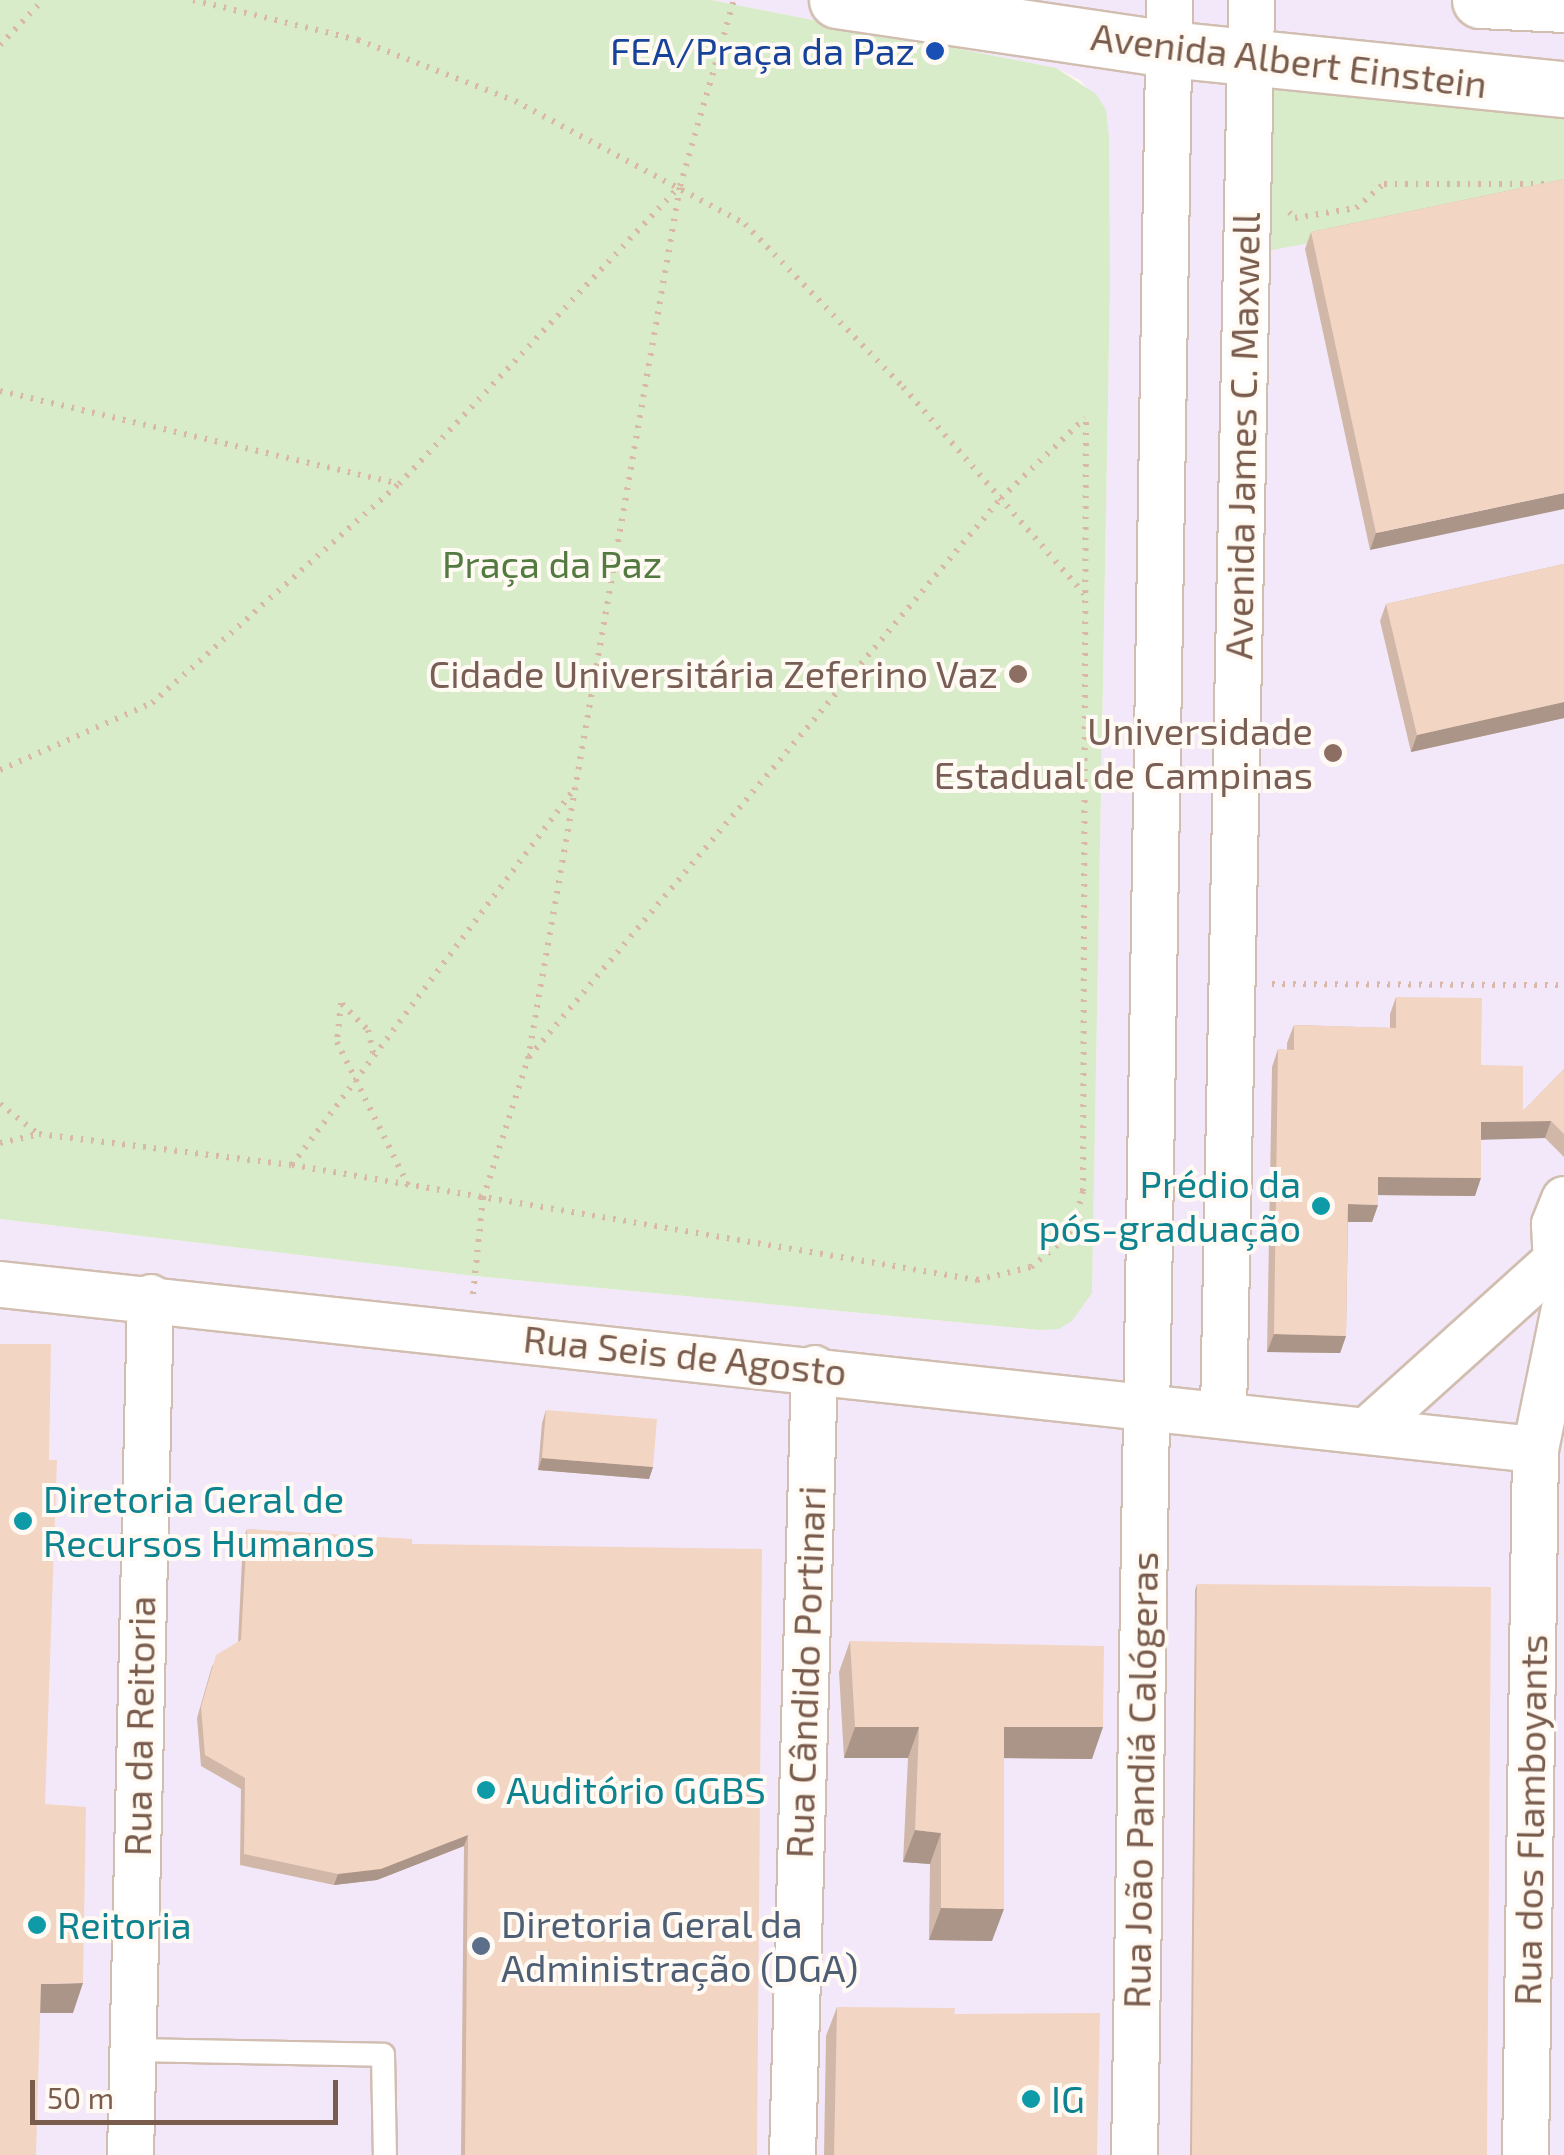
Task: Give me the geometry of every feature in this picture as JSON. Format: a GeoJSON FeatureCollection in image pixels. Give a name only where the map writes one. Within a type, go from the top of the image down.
{"type":"FeatureCollection","features":[{"type":"Feature","properties":{"kind":"street","name":"Avenida Albert Einstein"},"geometry":{"type":"LineString","coordinates":[[838,0],[1168,25],[1250,58],[1564,89]]}},
{"type":"Feature","properties":{"kind":"street","name":"Avenida James C. Maxwell"},"geometry":{"type":"LineString","coordinates":[[1223,1412],[1251,0]]}},
{"type":"Feature","properties":{"kind":"street"},"geometry":{"type":"LineString","coordinates":[[1480,0],[1564,4]]}},
{"type":"Feature","properties":{"kind":"street"},"geometry":{"type":"LineString","coordinates":[[1146,1404],[1168,25]]}},
{"type":"Feature","properties":{"kind":"street"},"geometry":{"type":"LineString","coordinates":[[1369,1428],[1562,1261],[1554,1224],[1564,1199]]}},
{"type":"Feature","properties":{"kind":"street","name":"Rua Seis de Agosto"},"geometry":{"type":"LineString","coordinates":[[0,1284],[814,1368],[1535,1449]]}},
{"type":"Feature","properties":{"kind":"street","name":"Rua da Reitoria"},"geometry":{"type":"LineString","coordinates":[[130,2155],[150,1297]]}},
{"type":"Feature","properties":{"kind":"street","name":"Rua dos Flamboyants"},"geometry":{"type":"LineString","coordinates":[[1525,2155],[1535,1449],[1564,1308]]}},
{"type":"Feature","properties":{"kind":"street","name":"Rua Cândido Portinari"},"geometry":{"type":"LineString","coordinates":[[792,2155],[814,1368]]}},
{"type":"Feature","properties":{"kind":"street","name":"Rua João Pandiá Calógeras"},"geometry":{"type":"LineString","coordinates":[[1134,2155],[1146,1404]]}},
{"type":"Feature","properties":{"kind":"lane"},"geometry":{"type":"LineString","coordinates":[[132,2050],[383,2055],[385,2155]]}},
{"type":"Feature","properties":{"kind":"path"},"geometry":{"type":"LineString","coordinates":[[0,45],[43,0]]}},
{"type":"Feature","properties":{"kind":"path"},"geometry":{"type":"LineString","coordinates":[[192,0],[358,40],[515,101],[746,224],[823,300],[1085,595]]}},
{"type":"Feature","properties":{"kind":"path"},"geometry":{"type":"LineString","coordinates":[[468,1331],[483,1198],[528,1059],[680,186],[734,0]]}},
{"type":"Feature","properties":{"kind":"path"},"geometry":{"type":"LineString","coordinates":[[1248,160],[1269,194],[1295,218],[1356,208],[1384,184],[1558,184]]}},
{"type":"Feature","properties":{"kind":"path"},"geometry":{"type":"LineString","coordinates":[[0,770],[152,702],[399,484],[680,186]]}},
{"type":"Feature","properties":{"kind":"path"},"geometry":{"type":"LineString","coordinates":[[0,392],[399,484]]}},
{"type":"Feature","properties":{"kind":"path"},"geometry":{"type":"LineString","coordinates":[[0,1144],[39,1134],[292,1165],[978,1280],[1031,1266],[1072,1234],[1083,1192],[1086,418],[1001,498],[528,1059]]}},
{"type":"Feature","properties":{"kind":"path"},"geometry":{"type":"LineString","coordinates":[[292,1165],[577,786]]}},
{"type":"Feature","properties":{"kind":"path"},"geometry":{"type":"LineString","coordinates":[[1231,984],[1564,985]]}},
{"type":"Feature","properties":{"kind":"path"},"geometry":{"type":"LineString","coordinates":[[374,1057],[368,1030],[341,1003],[338,1042],[408,1185]]}},
{"type":"Feature","properties":{"kind":"path"},"geometry":{"type":"LineString","coordinates":[[0,1104],[39,1134]]}},
{"type":"Feature","properties":{"kind":"shaded area","name":"Universidade Estadual de Campinas"},"geometry":{"type":"Polygon","coordinates":[[[711,0],[1564,0],[1564,2155],[0,2155],[0,1219],[475,1276],[1040,1330],[1092,1293],[1110,288],[1106,110],[1080,80],[1056,68],[711,0]]]}},
{"type":"Feature","properties":{"kind":"green space","name":"Praça da Paz"},"geometry":{"type":"Polygon","coordinates":[[[0,0],[711,0],[1056,68],[1096,94],[1106,110],[1109,137],[1110,288],[1092,1293],[1072,1321],[1059,1329],[1040,1330],[475,1276],[0,1219],[0,0]]]}},
{"type":"Feature","properties":{"kind":"green space"},"geometry":{"type":"Polygon","coordinates":[[[1249,57],[1564,87],[1564,195],[1246,255],[1249,57]]]}},
{"type":"Feature","properties":{"kind":"building"},"geometry":{"type":"Polygon","coordinates":[[[1564,179],[1564,493],[1376,533],[1311,232],[1564,179]]]}},
{"type":"Feature","properties":{"kind":"building"},"geometry":{"type":"Polygon","coordinates":[[[1564,564],[1564,702],[1417,735],[1386,604],[1564,564]]]}},
{"type":"Feature","properties":{"kind":"building"},"geometry":{"type":"Polygon","coordinates":[[[1396,997],[1482,998],[1481,1065],[1523,1066],[1523,1111],[1564,1069],[1564,1134],[1551,1121],[1481,1122],[1481,1178],[1378,1177],[1378,1205],[1348,1204],[1346,1336],[1274,1334],[1278,1049],[1294,1050],[1294,1025],[1396,1028],[1396,997]]]}},
{"type":"Feature","properties":{"kind":"building"},"geometry":{"type":"Polygon","coordinates":[[[0,1344],[51,1344],[49,1460],[57,1460],[45,1804],[86,1807],[83,1983],[41,1984],[36,2155],[0,2155],[0,1344]]]}},
{"type":"Feature","properties":{"kind":"building"},"geometry":{"type":"Polygon","coordinates":[[[546,1410],[657,1419],[653,1467],[542,1458],[546,1410]]]}},
{"type":"Feature","properties":{"kind":"building"},"geometry":{"type":"Polygon","coordinates":[[[247,1529],[412,1539],[412,1544],[762,1549],[757,2155],[465,2155],[468,1835],[381,1869],[338,1874],[244,1854],[245,1778],[205,1755],[201,1707],[216,1655],[241,1640],[247,1529]]]}},
{"type":"Feature","properties":{"kind":"building"},"geometry":{"type":"Polygon","coordinates":[[[1197,1584],[1491,1587],[1487,2155],[1192,2155],[1197,1584]]]}},
{"type":"Feature","properties":{"kind":"building"},"geometry":{"type":"Polygon","coordinates":[[[850,1641],[1104,1646],[1103,1727],[1004,1727],[1004,1909],[941,1908],[941,1833],[915,1830],[919,1727],[855,1727],[850,1641]]]}},
{"type":"Feature","properties":{"kind":"building"},"geometry":{"type":"Polygon","coordinates":[[[837,2007],[955,2008],[954,2014],[1100,2013],[1097,2155],[834,2155],[837,2007]]]}},
{"type":"Feature","properties":{"kind":"place","name":"FEA/Praça da Paz"},"geometry":{"type":"Point","coordinates":[935,51]}},
{"type":"Feature","properties":{"kind":"place","name":"Cidade Universitária Zeferino Vaz"},"geometry":{"type":"Point","coordinates":[1018,674]}},
{"type":"Feature","properties":{"kind":"place","name":"Universidade Estadual de Campinas"},"geometry":{"type":"Point","coordinates":[1333,753]}},
{"type":"Feature","properties":{"kind":"place","name":"Prédio da pós-graduação"},"geometry":{"type":"Point","coordinates":[1321,1206]}},
{"type":"Feature","properties":{"kind":"place","name":"Diretoria Geral de Recursos Humanos"},"geometry":{"type":"Point","coordinates":[23,1521]}},
{"type":"Feature","properties":{"kind":"place","name":"Auditório GGBS"},"geometry":{"type":"Point","coordinates":[486,1790]}},
{"type":"Feature","properties":{"kind":"place","name":"Reitoria"},"geometry":{"type":"Point","coordinates":[37,1925]}},
{"type":"Feature","properties":{"kind":"place","name":"Diretoria Geral da Administração (DGA)"},"geometry":{"type":"Point","coordinates":[481,1946]}},
{"type":"Feature","properties":{"kind":"place","name":"IG"},"geometry":{"type":"Point","coordinates":[1031,2099]}}]}
